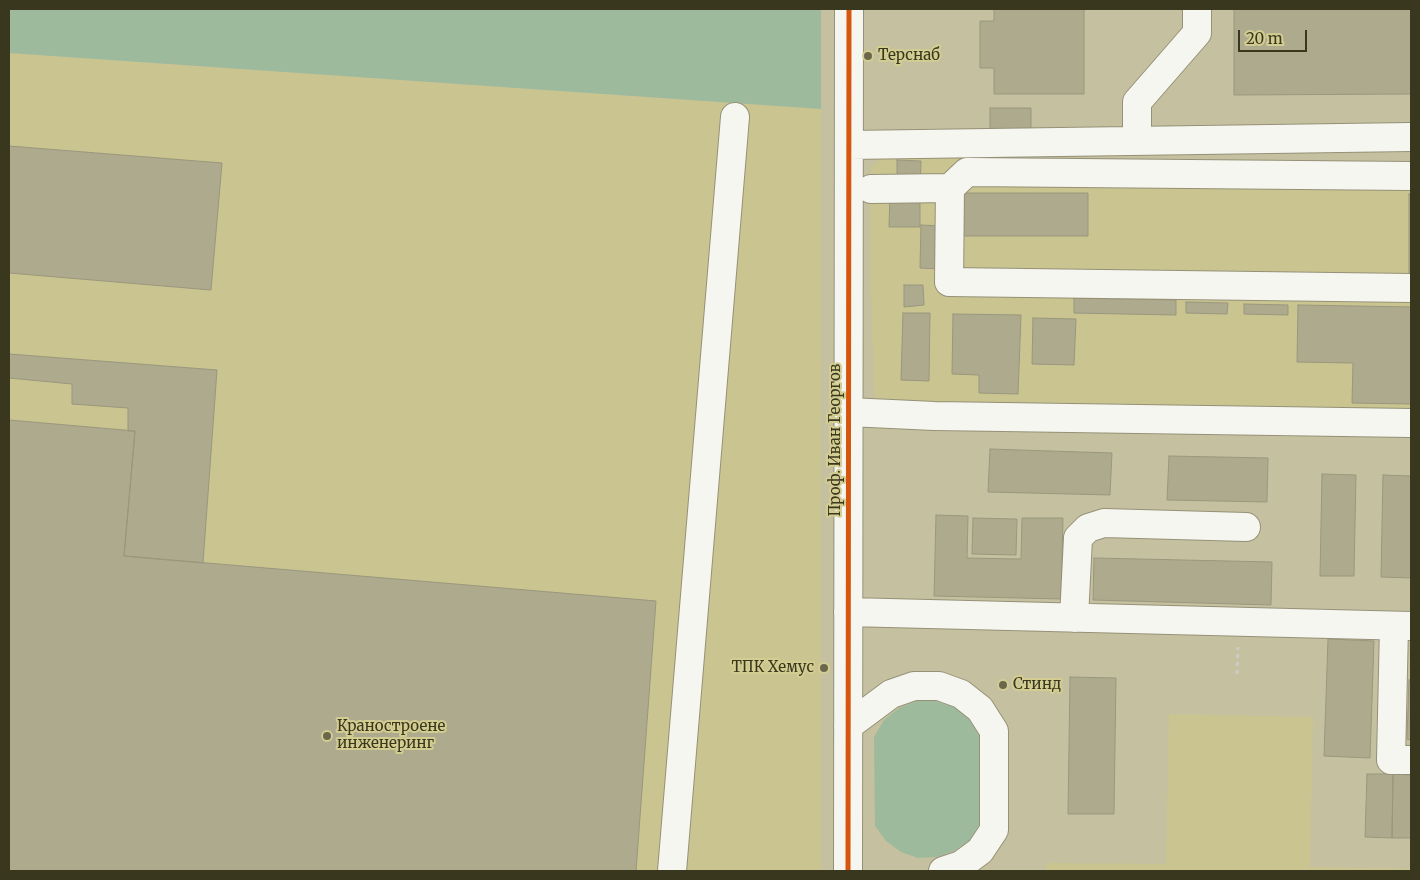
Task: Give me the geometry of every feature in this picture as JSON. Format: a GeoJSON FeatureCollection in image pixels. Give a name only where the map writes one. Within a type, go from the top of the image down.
{"type":"FeatureCollection","features":[{"type":"Feature","properties":{"kind":"street","name":"Проф. Иван Георгов"},"geometry":{"type":"LineString","coordinates":[[848,871],[850,9]]}},
{"type":"Feature","properties":{"kind":"street"},"geometry":{"type":"LineString","coordinates":[[1137,141],[1137,102],[1197,33],[1197,9]]}},
{"type":"Feature","properties":{"kind":"street"},"geometry":{"type":"LineString","coordinates":[[672,871],[735,117]]}},
{"type":"Feature","properties":{"kind":"street"},"geometry":{"type":"LineString","coordinates":[[849,145],[1411,137]]}},
{"type":"Feature","properties":{"kind":"street"},"geometry":{"type":"LineString","coordinates":[[871,189],[950,188],[967,172],[1411,176]]}},
{"type":"Feature","properties":{"kind":"street"},"geometry":{"type":"LineString","coordinates":[[950,188],[950,282],[1411,288]]}},
{"type":"Feature","properties":{"kind":"street"},"geometry":{"type":"LineString","coordinates":[[849,412],[934,416],[1411,423]]}},
{"type":"Feature","properties":{"kind":"street"},"geometry":{"type":"LineString","coordinates":[[1074,618],[1078,538],[1088,528],[1104,523],[1246,527]]}},
{"type":"Feature","properties":{"kind":"street"},"geometry":{"type":"LineString","coordinates":[[848,612],[1403,626],[1391,760],[1411,760]]}},
{"type":"Feature","properties":{"kind":"street"},"geometry":{"type":"LineString","coordinates":[[848,726],[891,694],[914,686],[938,686],[961,694],[980,709],[994,731],[994,830],[980,851],[961,865],[943,871]]}},
{"type":"Feature","properties":{"kind":"shaded area"},"geometry":{"type":"Polygon","coordinates":[[[9,53],[821,109],[821,871],[9,871],[9,53]]]}},
{"type":"Feature","properties":{"kind":"shaded area"},"geometry":{"type":"Polygon","coordinates":[[[961,154],[961,164],[1411,167],[1411,437],[876,429],[871,295],[871,167],[882,158],[961,154]]]}},
{"type":"Feature","properties":{"kind":"shaded area"},"geometry":{"type":"Polygon","coordinates":[[[1169,714],[1313,717],[1310,867],[1411,869],[1411,871],[1046,871],[1046,863],[1166,864],[1169,714]]]}},
{"type":"Feature","properties":{"kind":"green space"},"geometry":{"type":"Polygon","coordinates":[[[9,9],[821,9],[821,109],[9,53],[9,9]]]}},
{"type":"Feature","properties":{"kind":"green space"},"geometry":{"type":"Polygon","coordinates":[[[917,701],[936,701],[954,707],[969,719],[979,736],[979,825],[969,841],[954,851],[937,857],[918,858],[901,852],[886,841],[875,826],[874,737],[884,720],[899,708],[917,701]]]}},
{"type":"Feature","properties":{"kind":"building"},"geometry":{"type":"Polygon","coordinates":[[[994,9],[1084,9],[1084,94],[994,94],[994,68],[980,68],[980,21],[994,21],[994,9]]]}},
{"type":"Feature","properties":{"kind":"building"},"geometry":{"type":"Polygon","coordinates":[[[1234,9],[1411,9],[1411,94],[1234,95],[1234,9]]]}},
{"type":"Feature","properties":{"kind":"building"},"geometry":{"type":"Polygon","coordinates":[[[990,108],[1031,108],[1031,135],[990,135],[990,108]]]}},
{"type":"Feature","properties":{"kind":"building"},"geometry":{"type":"Polygon","coordinates":[[[9,146],[222,163],[211,290],[9,273],[9,146]]]}},
{"type":"Feature","properties":{"kind":"building"},"geometry":{"type":"Polygon","coordinates":[[[897,160],[921,161],[920,187],[897,186],[897,160]]]}},
{"type":"Feature","properties":{"kind":"building"},"geometry":{"type":"Polygon","coordinates":[[[961,193],[1088,193],[1088,236],[961,236],[961,193]]]}},
{"type":"Feature","properties":{"kind":"building"},"geometry":{"type":"Polygon","coordinates":[[[1409,194],[1411,194],[1411,284],[1409,284],[1409,194]]]}},
{"type":"Feature","properties":{"kind":"building"},"geometry":{"type":"Polygon","coordinates":[[[890,195],[920,195],[920,227],[889,227],[890,195]]]}},
{"type":"Feature","properties":{"kind":"building"},"geometry":{"type":"Polygon","coordinates":[[[921,225],[943,226],[942,269],[920,268],[921,225]]]}},
{"type":"Feature","properties":{"kind":"building"},"geometry":{"type":"Polygon","coordinates":[[[904,285],[923,285],[924,305],[904,307],[904,285]]]}},
{"type":"Feature","properties":{"kind":"building"},"geometry":{"type":"Polygon","coordinates":[[[1074,298],[1176,300],[1176,315],[1074,313],[1074,298]]]}},
{"type":"Feature","properties":{"kind":"building"},"geometry":{"type":"Polygon","coordinates":[[[1186,302],[1228,303],[1227,314],[1186,313],[1186,302]]]}},
{"type":"Feature","properties":{"kind":"building"},"geometry":{"type":"Polygon","coordinates":[[[1244,304],[1288,305],[1288,315],[1244,314],[1244,304]]]}},
{"type":"Feature","properties":{"kind":"building"},"geometry":{"type":"Polygon","coordinates":[[[1298,305],[1411,307],[1411,404],[1352,403],[1353,363],[1297,362],[1298,305]]]}},
{"type":"Feature","properties":{"kind":"building"},"geometry":{"type":"Polygon","coordinates":[[[903,313],[930,313],[929,381],[901,380],[903,313]]]}},
{"type":"Feature","properties":{"kind":"building"},"geometry":{"type":"Polygon","coordinates":[[[953,314],[1021,315],[1018,394],[979,393],[979,375],[952,374],[953,314]]]}},
{"type":"Feature","properties":{"kind":"building"},"geometry":{"type":"Polygon","coordinates":[[[1033,318],[1076,319],[1074,365],[1032,364],[1033,318]]]}},
{"type":"Feature","properties":{"kind":"building"},"geometry":{"type":"Polygon","coordinates":[[[9,354],[217,370],[203,563],[124,556],[135,431],[128,431],[128,408],[72,404],[72,384],[9,378],[9,354]]]}},
{"type":"Feature","properties":{"kind":"building","name":"Краностроене инженеринг"},"geometry":{"type":"Polygon","coordinates":[[[9,420],[135,431],[124,556],[656,601],[636,871],[9,871],[9,420]]]}},
{"type":"Feature","properties":{"kind":"building"},"geometry":{"type":"Polygon","coordinates":[[[990,449],[1112,453],[1110,495],[988,492],[990,449]]]}},
{"type":"Feature","properties":{"kind":"building"},"geometry":{"type":"Polygon","coordinates":[[[1169,456],[1268,458],[1267,502],[1167,500],[1169,456]]]}},
{"type":"Feature","properties":{"kind":"building"},"geometry":{"type":"Polygon","coordinates":[[[1322,474],[1356,475],[1354,576],[1320,576],[1322,474]]]}},
{"type":"Feature","properties":{"kind":"building"},"geometry":{"type":"Polygon","coordinates":[[[1383,475],[1411,476],[1411,578],[1381,577],[1383,475]]]}},
{"type":"Feature","properties":{"kind":"building"},"geometry":{"type":"Polygon","coordinates":[[[936,515],[968,516],[967,558],[1021,559],[1022,518],[1063,518],[1061,599],[934,596],[936,515]]]}},
{"type":"Feature","properties":{"kind":"building"},"geometry":{"type":"Polygon","coordinates":[[[973,518],[1017,519],[1016,555],[972,554],[973,518]]]}},
{"type":"Feature","properties":{"kind":"building"},"geometry":{"type":"Polygon","coordinates":[[[1094,558],[1272,562],[1271,605],[1093,600],[1094,558]]]}},
{"type":"Feature","properties":{"kind":"building"},"geometry":{"type":"Polygon","coordinates":[[[1328,639],[1374,641],[1370,758],[1324,756],[1328,639]]]}},
{"type":"Feature","properties":{"kind":"building"},"geometry":{"type":"Polygon","coordinates":[[[1070,677],[1116,678],[1114,814],[1068,814],[1070,677]]]}},
{"type":"Feature","properties":{"kind":"building"},"geometry":{"type":"Polygon","coordinates":[[[1409,680],[1411,680],[1411,740],[1407,739],[1409,680]]]}},
{"type":"Feature","properties":{"kind":"building"},"geometry":{"type":"Polygon","coordinates":[[[1367,774],[1393,774],[1392,838],[1365,837],[1367,774]]]}},
{"type":"Feature","properties":{"kind":"building"},"geometry":{"type":"Polygon","coordinates":[[[1393,774],[1411,775],[1411,838],[1392,838],[1393,774]]]}},
{"type":"Feature","properties":{"kind":"cycle path"},"geometry":{"type":"LineString","coordinates":[[848,871],[849,9]]}},
{"type":"Feature","properties":{"kind":"place","name":"Терснаб"},"geometry":{"type":"Point","coordinates":[868,56]}},
{"type":"Feature","properties":{"kind":"place","name":"ТПК Хемус"},"geometry":{"type":"Point","coordinates":[824,668]}},
{"type":"Feature","properties":{"kind":"place","name":"Стинд"},"geometry":{"type":"Point","coordinates":[1003,685]}},
{"type":"Feature","properties":{"kind":"place","name":"Краностроене инженеринг"},"geometry":{"type":"Point","coordinates":[327,736]}}]}
